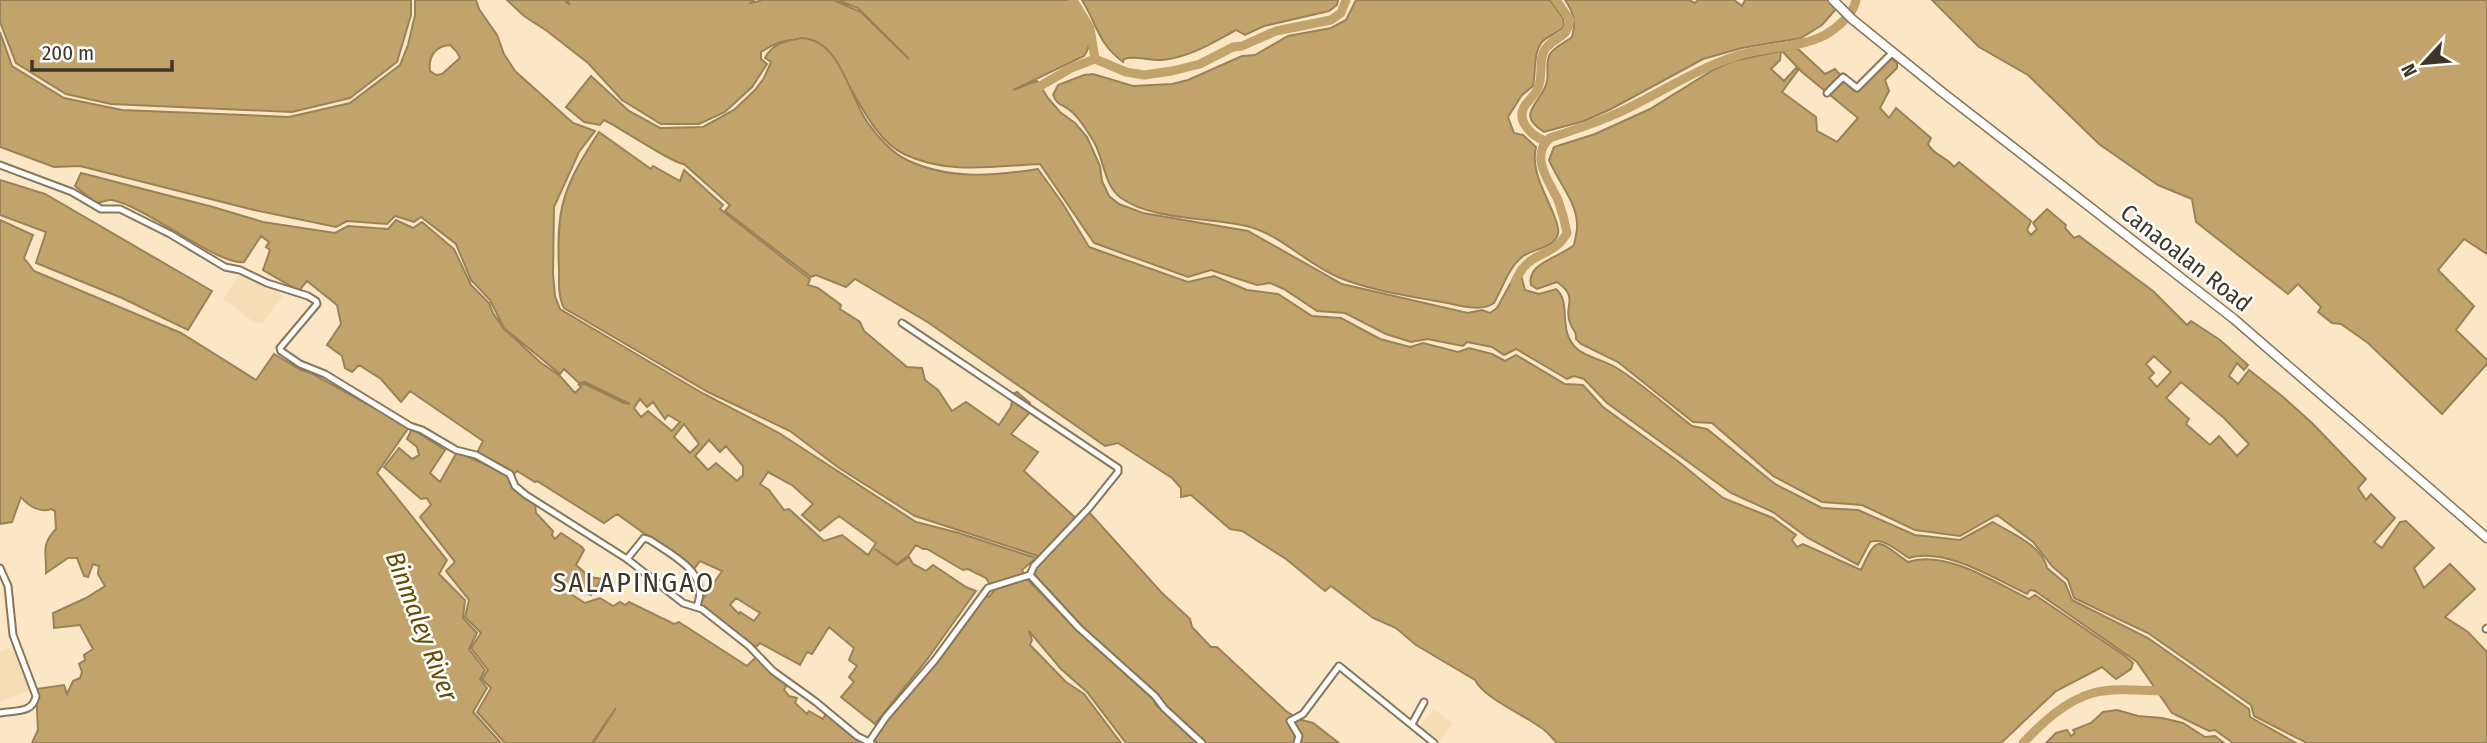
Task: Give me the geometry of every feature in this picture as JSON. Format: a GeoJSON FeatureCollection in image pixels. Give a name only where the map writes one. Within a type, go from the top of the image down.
{"type":"FeatureCollection","features":[{"type":"Feature","properties":{"kind":"street","name":"Canaoalan Road"},"geometry":{"type":"LineString","coordinates":[[1833,0],[1893,52],[2234,319],[2487,538]]}},
{"type":"Feature","properties":{"kind":"street"},"geometry":{"type":"LineString","coordinates":[[1827,93],[1843,77],[1857,88],[1893,52]]}},
{"type":"Feature","properties":{"kind":"street"},"geometry":{"type":"LineString","coordinates":[[0,165],[72,192],[101,209],[120,209],[170,234],[225,267],[240,270],[316,301],[317,304],[280,348],[281,351],[300,364],[325,374],[410,426],[456,450],[476,454],[510,474],[515,486],[526,495],[627,559],[683,603],[697,606],[749,646],[773,671],[857,736],[870,743],[886,717],[935,660],[990,586],[1028,576],[1118,472],[1118,468],[902,323]]}},
{"type":"Feature","properties":{"kind":"street"},"geometry":{"type":"LineString","coordinates":[[627,559],[644,538],[650,540],[698,577],[701,597],[697,606]]}},
{"type":"Feature","properties":{"kind":"street"},"geometry":{"type":"LineString","coordinates":[[0,568],[8,584],[13,635],[36,700],[28,709],[0,713]]}},
{"type":"Feature","properties":{"kind":"street"},"geometry":{"type":"LineString","coordinates":[[1028,576],[1079,628],[1156,697],[1164,708],[1202,743]]}},
{"type":"Feature","properties":{"kind":"street"},"geometry":{"type":"LineString","coordinates":[[1297,743],[1299,736],[1290,721],[1303,714],[1339,666],[1434,743]]}},
{"type":"Feature","properties":{"kind":"street"},"geometry":{"type":"LineString","coordinates":[[1412,724],[1424,702]]}},
{"type":"Feature","properties":{"kind":"shaded area"},"geometry":{"type":"Polygon","coordinates":[[[244,267],[277,287],[283,296],[262,323],[255,323],[223,299],[244,267]]]}},
{"type":"Feature","properties":{"kind":"shaded area"},"geometry":{"type":"Polygon","coordinates":[[[17,646],[33,689],[0,702],[0,651],[17,646]]]}},
{"type":"Feature","properties":{"kind":"shaded area"},"geometry":{"type":"Polygon","coordinates":[[[1434,709],[1453,724],[1438,742],[1420,726],[1434,709]]]}},
{"type":"Feature","properties":{"kind":"water"},"geometry":{"type":"Polygon","coordinates":[[[0,0],[411,0],[411,15],[397,62],[350,98],[292,112],[111,104],[66,94],[16,63],[0,22],[0,0]]]}},
{"type":"Feature","properties":{"kind":"water"},"geometry":{"type":"Polygon","coordinates":[[[415,0],[476,0],[515,71],[573,123],[595,131],[579,152],[554,207],[553,274],[555,296],[560,309],[704,394],[779,433],[916,522],[1036,558],[1022,570],[1025,577],[1197,743],[1126,743],[1087,692],[1061,669],[1029,631],[1032,640],[1030,645],[1066,682],[1084,694],[1121,743],[878,743],[872,739],[981,594],[989,597],[994,591],[986,578],[968,569],[963,570],[916,545],[908,556],[897,564],[875,549],[897,565],[909,557],[913,564],[926,571],[933,565],[976,591],[926,661],[875,724],[841,697],[854,682],[849,677],[857,666],[849,660],[854,648],[829,627],[812,654],[807,652],[800,665],[760,643],[756,647],[699,605],[722,571],[700,561],[694,569],[617,514],[604,523],[537,481],[517,471],[511,473],[477,453],[483,441],[410,391],[401,402],[381,379],[359,365],[352,372],[345,368],[342,356],[327,345],[341,324],[337,305],[307,281],[299,291],[263,270],[270,250],[266,247],[269,242],[261,236],[244,262],[233,261],[217,255],[126,205],[110,200],[96,203],[75,186],[81,173],[263,222],[335,233],[348,226],[388,229],[396,220],[413,228],[422,222],[454,249],[471,285],[489,303],[504,329],[540,362],[560,376],[575,393],[581,387],[579,385],[585,384],[630,404],[585,382],[579,383],[564,369],[560,374],[504,328],[490,300],[471,280],[456,244],[421,217],[414,222],[395,216],[387,224],[347,221],[336,227],[254,210],[80,166],[54,167],[0,147],[0,32],[12,66],[64,98],[122,110],[289,117],[350,103],[400,65],[415,15],[415,0]],[[450,45],[434,53],[430,61],[430,71],[436,75],[442,74],[460,58],[450,45]],[[640,399],[634,408],[641,417],[648,411],[672,431],[680,422],[668,415],[665,419],[653,402],[647,407],[640,399]],[[684,424],[674,437],[690,453],[699,444],[684,424]],[[709,440],[695,456],[708,470],[716,463],[737,481],[743,475],[743,466],[726,446],[720,452],[709,440]],[[768,472],[760,484],[769,490],[784,510],[789,509],[824,541],[842,535],[868,555],[876,543],[839,516],[820,531],[802,515],[813,504],[792,485],[768,472]],[[736,598],[730,605],[739,614],[740,612],[754,621],[760,613],[736,598]]]}},
{"type":"Feature","properties":{"kind":"water"},"geometry":{"type":"Polygon","coordinates":[[[507,0],[564,0],[570,5],[567,0],[754,0],[751,3],[763,0],[833,0],[861,12],[909,59],[858,8],[837,0],[1070,0],[1089,34],[1088,49],[1084,56],[1013,90],[1037,81],[1060,112],[1075,123],[1087,137],[1109,196],[1119,204],[1143,213],[1248,231],[1342,284],[1468,313],[1482,310],[1490,313],[1497,308],[1519,268],[1525,290],[1539,294],[1556,289],[1561,294],[1567,333],[1576,348],[1625,373],[1692,426],[1707,429],[1775,484],[1822,508],[1858,510],[1915,535],[1960,540],[1993,522],[2033,547],[2047,568],[2065,583],[2072,600],[2148,638],[2249,709],[2250,717],[2296,743],[2233,743],[2215,730],[2209,731],[2172,713],[2137,662],[2035,591],[2030,590],[2027,594],[1954,561],[1923,556],[1909,558],[1880,541],[1870,542],[1858,565],[1808,538],[1773,512],[1731,493],[1607,403],[1584,379],[1574,376],[1567,379],[1516,349],[1504,355],[1492,347],[1467,342],[1463,346],[1427,339],[1411,342],[1386,334],[1345,313],[1317,311],[1270,283],[1257,285],[1211,270],[1188,277],[1094,243],[1040,164],[954,167],[920,161],[904,154],[885,140],[869,120],[842,74],[827,55],[809,42],[788,40],[761,52],[761,59],[767,64],[752,87],[725,112],[699,124],[661,124],[622,100],[588,63],[524,16],[507,0]]]}},
{"type":"Feature","properties":{"kind":"water"},"geometry":{"type":"Polygon","coordinates":[[[1082,0],[1338,0],[1337,5],[1329,11],[1264,26],[1245,35],[1236,30],[1182,56],[1162,60],[1129,58],[1123,62],[1108,48],[1082,0]]]}},
{"type":"Feature","properties":{"kind":"water"},"geometry":{"type":"Polygon","coordinates":[[[1356,0],[1550,0],[1563,18],[1564,26],[1544,40],[1539,47],[1533,86],[1522,95],[1508,117],[1514,133],[1523,135],[1536,147],[1537,174],[1558,234],[1552,243],[1517,261],[1494,303],[1490,305],[1468,307],[1364,286],[1338,277],[1262,231],[1235,224],[1166,215],[1134,205],[1115,193],[1089,134],[1075,115],[1053,95],[1058,85],[1093,74],[1133,86],[1172,84],[1188,80],[1242,56],[1255,55],[1288,36],[1331,28],[1346,20],[1356,0]]]}},
{"type":"Feature","properties":{"kind":"water"},"geometry":{"type":"Polygon","coordinates":[[[1565,0],[1689,0],[1695,3],[1698,0],[1734,0],[1742,6],[1745,0],[1829,0],[1836,9],[1822,25],[1801,38],[1742,48],[1703,59],[1611,109],[1584,121],[1544,132],[1535,125],[1530,113],[1547,81],[1550,54],[1572,37],[1573,18],[1565,0]]]}},
{"type":"Feature","properties":{"kind":"water"},"geometry":{"type":"Polygon","coordinates":[[[1932,0],[2487,0],[2487,254],[2464,239],[2438,270],[2474,306],[2456,330],[2487,360],[2487,364],[2442,414],[2368,343],[2318,312],[2321,307],[2298,284],[2288,294],[2196,222],[2192,199],[2158,185],[2099,144],[2028,75],[1979,47],[1932,0]]]}},
{"type":"Feature","properties":{"kind":"water"},"geometry":{"type":"Polygon","coordinates":[[[802,38],[815,41],[826,48],[835,59],[868,123],[880,139],[896,153],[907,160],[939,171],[971,175],[1038,169],[1089,247],[1188,282],[1214,276],[1247,290],[1278,294],[1312,316],[1341,318],[1380,339],[1410,347],[1423,343],[1458,352],[1469,348],[1492,354],[1505,361],[1516,355],[1565,384],[1583,385],[1603,407],[1723,498],[1773,518],[1796,535],[1792,540],[1797,547],[1803,544],[1861,570],[1871,550],[1879,544],[1908,562],[1922,559],[1954,564],[2029,599],[2035,595],[2125,656],[2133,663],[2131,669],[2116,679],[2102,667],[2056,691],[2001,743],[1557,743],[1533,722],[1487,694],[1475,680],[1416,645],[1396,628],[1373,618],[1331,586],[1325,591],[1286,559],[1242,531],[1230,529],[1191,495],[1181,497],[1181,488],[1172,478],[1118,443],[1105,446],[929,323],[855,279],[846,287],[816,275],[811,277],[725,211],[730,205],[684,164],[604,120],[600,125],[584,122],[566,107],[591,76],[629,111],[660,128],[703,127],[734,110],[755,90],[771,62],[765,58],[772,49],[802,38]]]}},
{"type":"Feature","properties":{"kind":"water"},"geometry":{"type":"Polygon","coordinates":[[[1797,48],[1825,74],[1835,69],[1854,91],[1890,58],[1897,63],[1897,68],[1885,80],[1889,91],[1880,108],[1889,118],[1896,108],[1931,138],[1928,144],[1933,151],[1954,167],[1959,162],[2031,221],[2027,230],[2031,235],[2037,229],[2033,223],[2047,209],[2066,225],[2065,228],[2074,238],[2079,236],[2153,291],[2187,325],[2191,321],[2220,340],[2248,365],[2244,370],[2237,363],[2229,376],[2238,384],[2249,370],[2312,423],[2366,479],[2358,488],[2366,500],[2371,494],[2395,518],[2374,542],[2382,548],[2400,522],[2406,521],[2434,548],[2414,568],[2424,588],[2450,564],[2475,589],[2445,617],[2468,632],[2487,652],[2487,743],[2307,743],[2254,716],[2251,705],[2148,633],[2074,598],[2068,580],[2052,566],[2033,542],[1997,515],[1960,536],[1915,530],[1862,505],[1822,502],[1773,476],[1712,423],[1693,422],[1618,362],[1581,344],[1576,339],[1568,317],[1569,297],[1564,288],[1557,282],[1537,289],[1531,285],[1531,277],[1538,266],[1574,245],[1577,231],[1576,215],[1570,199],[1549,160],[1554,147],[1595,134],[1650,109],[1713,70],[1733,61],[1781,51],[1780,60],[1771,69],[1784,81],[1796,68],[1798,70],[1782,92],[1816,117],[1817,131],[1837,142],[1858,118],[1802,72],[1782,51],[1797,48]],[[2154,356],[2146,364],[2154,373],[2149,378],[2157,387],[2171,372],[2154,356]],[[2181,382],[2166,398],[2189,419],[2186,424],[2210,445],[2219,436],[2237,456],[2249,444],[2224,418],[2181,382]]]}},
{"type":"Feature","properties":{"kind":"water"},"geometry":{"type":"Polygon","coordinates":[[[599,132],[651,169],[653,166],[680,181],[684,170],[723,205],[720,209],[810,279],[808,285],[818,288],[841,305],[840,309],[860,322],[864,331],[907,367],[922,368],[925,380],[938,390],[952,411],[966,402],[999,425],[1011,407],[1013,394],[1017,392],[1030,403],[1026,407],[1031,411],[1011,434],[1038,452],[1024,471],[1078,520],[1089,512],[1161,592],[1190,619],[1192,627],[1211,647],[1217,647],[1286,711],[1298,719],[1313,723],[1339,743],[1205,743],[1162,706],[1159,695],[1091,636],[1034,574],[1044,558],[915,516],[839,468],[790,431],[708,392],[564,308],[559,284],[561,212],[570,182],[599,132]]]}},
{"type":"Feature","properties":{"kind":"water"},"geometry":{"type":"Polygon","coordinates":[[[0,180],[45,194],[212,291],[188,330],[122,298],[36,263],[46,232],[0,215],[0,180]]]}},
{"type":"Feature","properties":{"kind":"water","name":"Binmaley River"},"geometry":{"type":"Polygon","coordinates":[[[0,220],[33,235],[24,258],[34,271],[181,333],[256,380],[274,354],[409,427],[377,473],[447,560],[439,574],[465,600],[463,618],[477,633],[469,649],[485,670],[480,679],[487,688],[473,712],[501,743],[32,743],[38,730],[36,689],[64,685],[67,694],[73,681],[80,678],[82,672],[79,664],[85,660],[84,655],[93,649],[80,625],[54,628],[53,613],[105,586],[98,574],[99,566],[93,564],[88,577],[84,576],[77,558],[68,558],[46,573],[45,550],[56,529],[55,511],[34,508],[21,497],[12,522],[0,524],[0,220]]]}},
{"type":"Feature","properties":{"kind":"water"},"geometry":{"type":"Polygon","coordinates":[[[412,429],[445,450],[430,473],[440,482],[457,452],[507,474],[511,484],[535,504],[536,513],[553,531],[555,539],[561,533],[582,547],[584,550],[576,565],[590,577],[602,579],[591,595],[565,585],[563,589],[585,603],[600,598],[613,606],[620,602],[625,605],[629,602],[674,624],[679,622],[747,666],[756,657],[788,682],[784,690],[789,696],[797,698],[795,703],[807,714],[809,711],[823,719],[826,713],[861,739],[858,743],[593,743],[616,708],[592,743],[505,743],[477,712],[491,688],[482,679],[488,670],[471,648],[481,633],[465,617],[469,600],[446,571],[455,562],[420,517],[431,505],[427,498],[421,499],[384,467],[399,448],[412,459],[419,455],[417,447],[407,439],[412,429]]]}},
{"type":"Feature","properties":{"kind":"water"},"geometry":{"type":"Polygon","coordinates":[[[2117,710],[2183,723],[2205,737],[2215,736],[2224,743],[2046,743],[2056,733],[2067,730],[2071,736],[2075,733],[2073,730],[2091,723],[2103,712],[2117,710]]]}},
{"type":"Feature","properties":{"kind":"waterway"},"geometry":{"type":"LineString","coordinates":[[1073,0],[1090,28],[1095,59]]}},
{"type":"Feature","properties":{"kind":"waterway"},"geometry":{"type":"LineString","coordinates":[[1030,92],[1071,68],[1095,59],[1126,72],[1144,75],[1200,64],[1233,47],[1242,46],[1276,31],[1331,20],[1341,13],[1346,0]]}},
{"type":"Feature","properties":{"kind":"waterway"},"geometry":{"type":"LineString","coordinates":[[1545,141],[1530,131],[1522,116],[1526,104],[1538,88],[1544,52],[1568,27],[1570,20],[1556,0]]}},
{"type":"Feature","properties":{"kind":"waterway"},"geometry":{"type":"LineString","coordinates":[[1515,282],[1527,264],[1554,248],[1567,233],[1558,200],[1541,161],[1544,145],[1550,138],[1618,113],[1723,60],[1815,40],[1839,25],[1848,16],[1856,0]]}},
{"type":"Feature","properties":{"kind":"waterway"},"geometry":{"type":"LineString","coordinates":[[2023,743],[2073,701],[2093,693],[2111,690],[2169,691]]}},
{"type":"Feature","properties":{"kind":"district","name":"SALAPINGAO"},"geometry":{"type":"Point","coordinates":[634,582]}}]}
